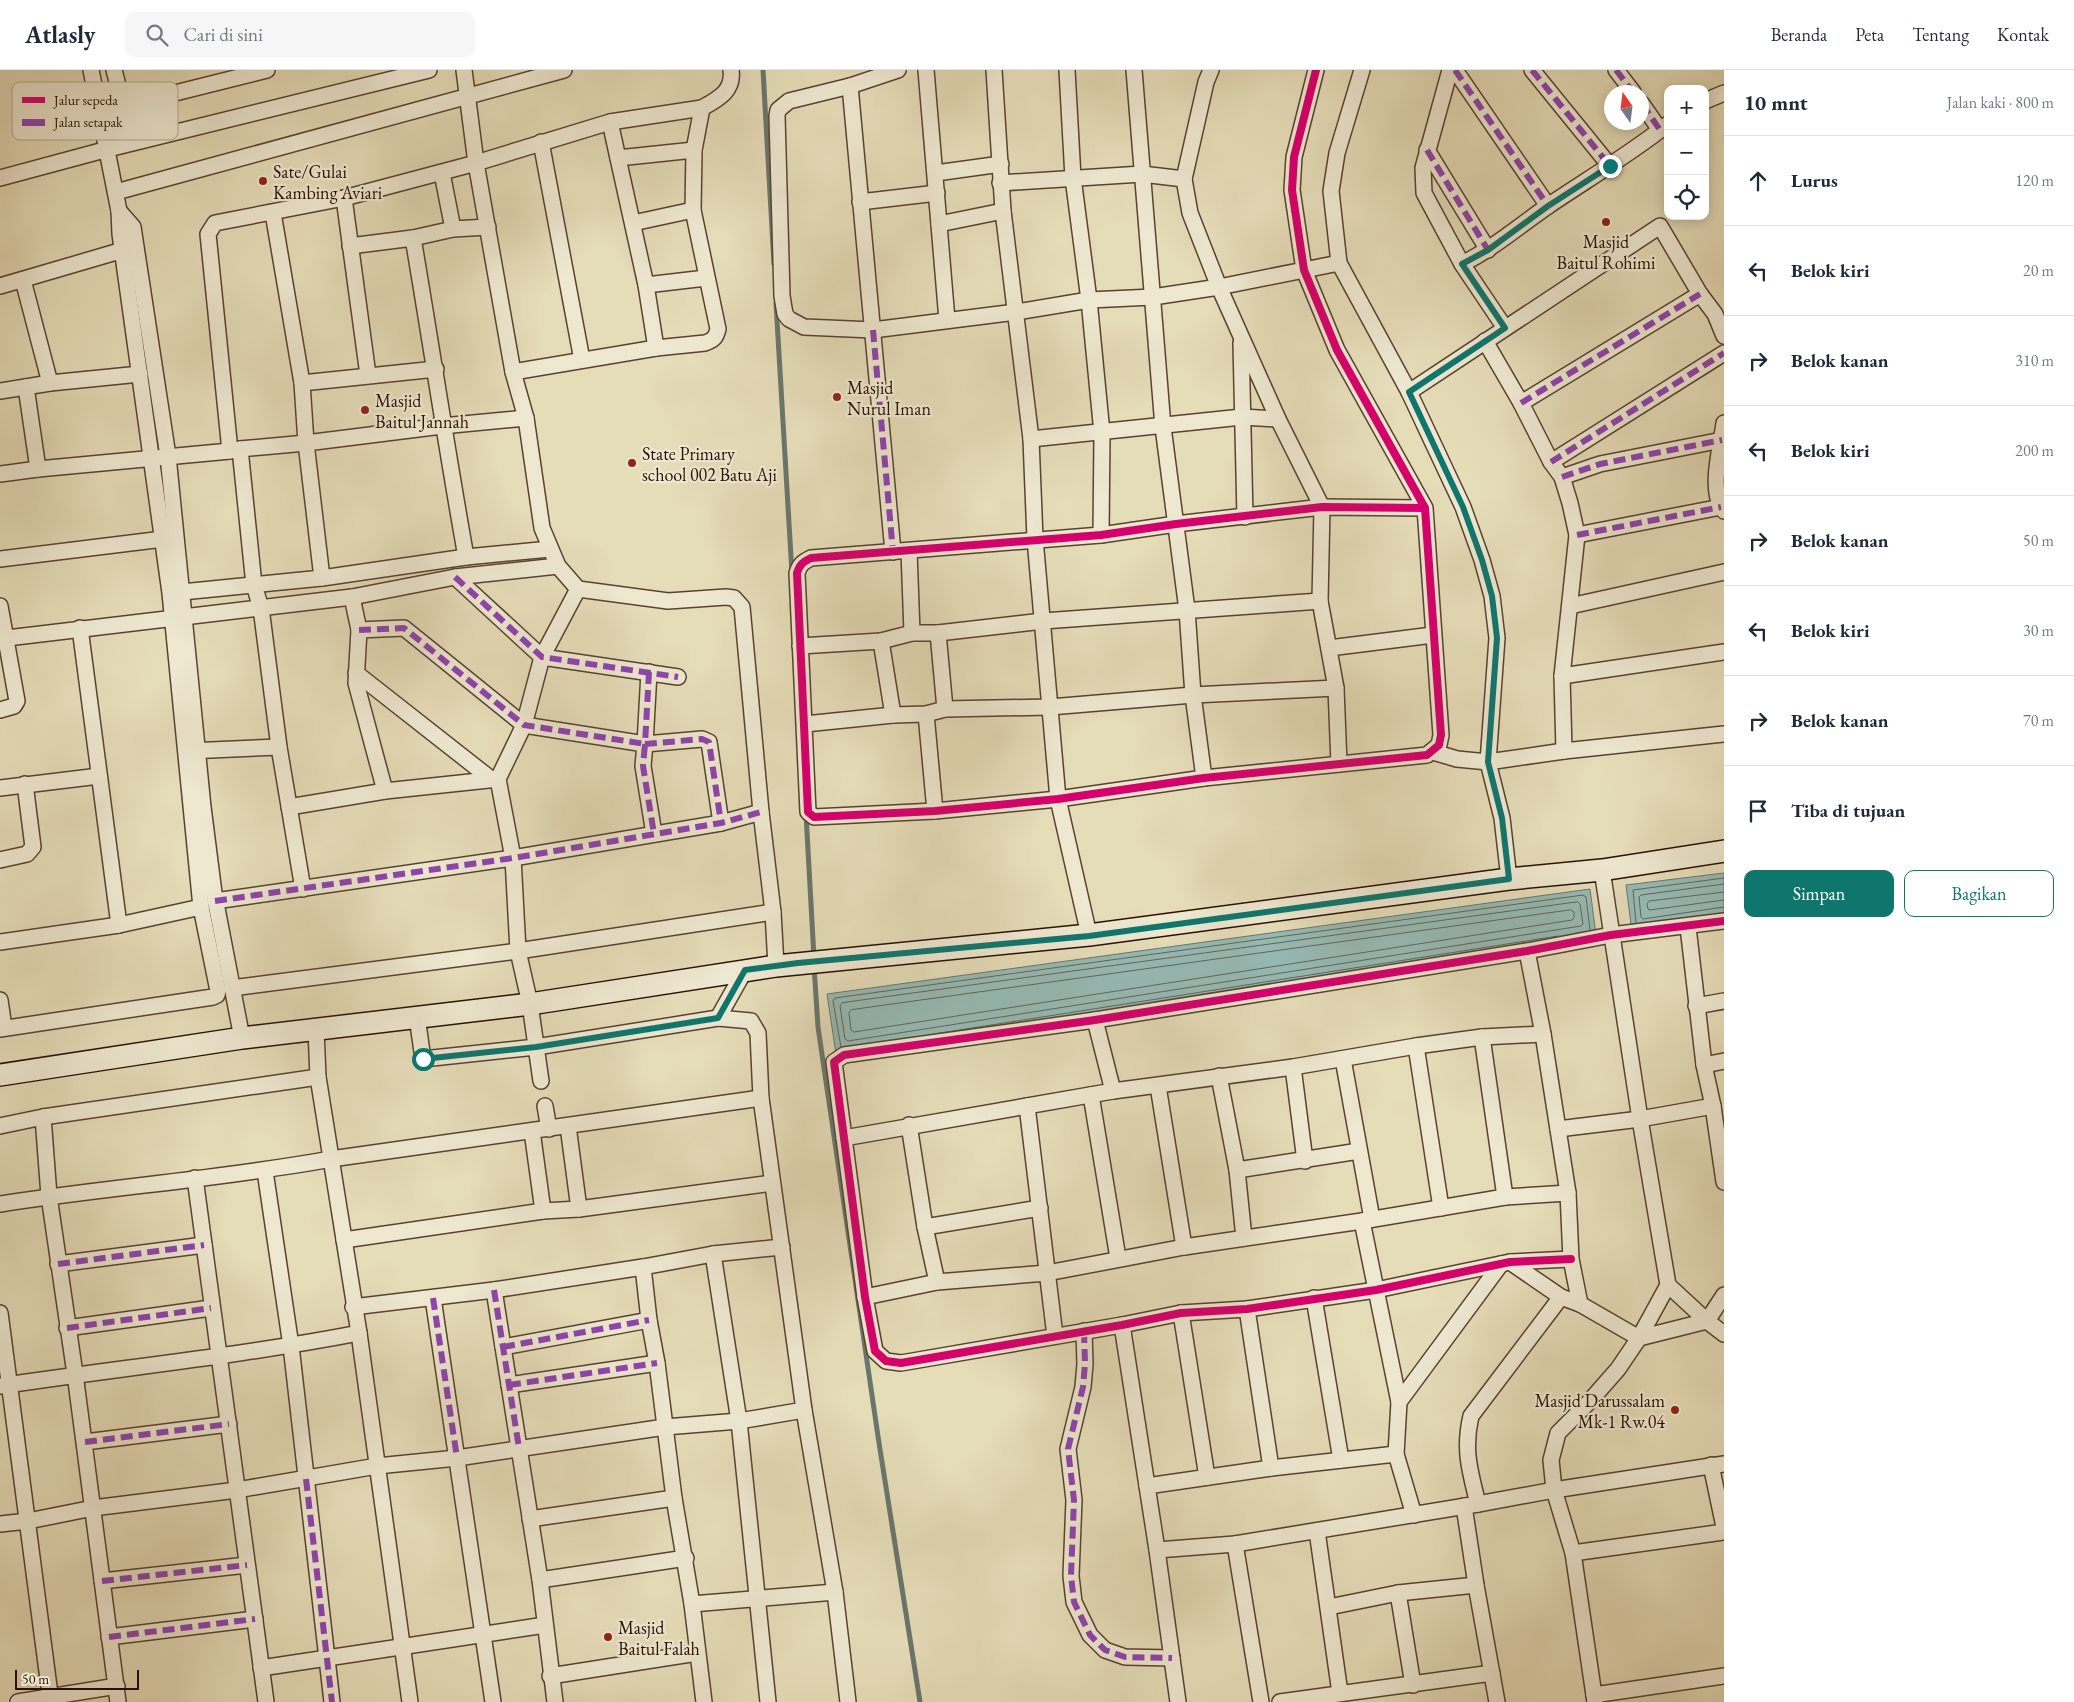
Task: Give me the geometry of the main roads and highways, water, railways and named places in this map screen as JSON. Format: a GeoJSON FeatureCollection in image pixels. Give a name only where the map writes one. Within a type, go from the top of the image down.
{"type":"FeatureCollection","features":[{"type":"Feature","properties":{"kind":"water"},"geometry":{"type":"Polygon","coordinates":[[[1724,873],[1724,918],[1632,932],[1626,885],[1724,873]]]}},
{"type":"Feature","properties":{"kind":"water"},"geometry":{"type":"Polygon","coordinates":[[[1590,889],[1596,935],[836,1054],[827,994],[1590,889]]]}},
{"type":"Feature","properties":{"kind":"waterway"},"geometry":{"type":"LineString","coordinates":[[763,70],[774,264]]}},
{"type":"Feature","properties":{"kind":"waterway"},"geometry":{"type":"LineString","coordinates":[[776,303],[792,574]]}},
{"type":"Feature","properties":{"kind":"waterway"},"geometry":{"type":"LineString","coordinates":[[806,814],[814,958]]}},
{"type":"Feature","properties":{"kind":"waterway"},"geometry":{"type":"LineString","coordinates":[[814,966],[818,1027],[879,1443],[920,1702]]}},
{"type":"Feature","properties":{"kind":"place","name":"Sate/Gulai Kambing Aviari"},"geometry":{"type":"Point","coordinates":[263,181]}},
{"type":"Feature","properties":{"kind":"place","name":"Masjid Baitul Rohimi"},"geometry":{"type":"Point","coordinates":[1606,222]}},
{"type":"Feature","properties":{"kind":"place","name":"Masjid Nurul Iman"},"geometry":{"type":"Point","coordinates":[837,397]}},
{"type":"Feature","properties":{"kind":"place","name":"Masjid Baitul Jannah"},"geometry":{"type":"Point","coordinates":[365,410]}},
{"type":"Feature","properties":{"kind":"place","name":"State Primary school 002 Batu Aji"},"geometry":{"type":"Point","coordinates":[632,463]}},
{"type":"Feature","properties":{"kind":"place","name":"Masjid Darussalam Mk-1 Rw.04"},"geometry":{"type":"Point","coordinates":[1675,1410]}},
{"type":"Feature","properties":{"kind":"place","name":"Masjid Baitul Falah"},"geometry":{"type":"Point","coordinates":[608,1637]}}]}
